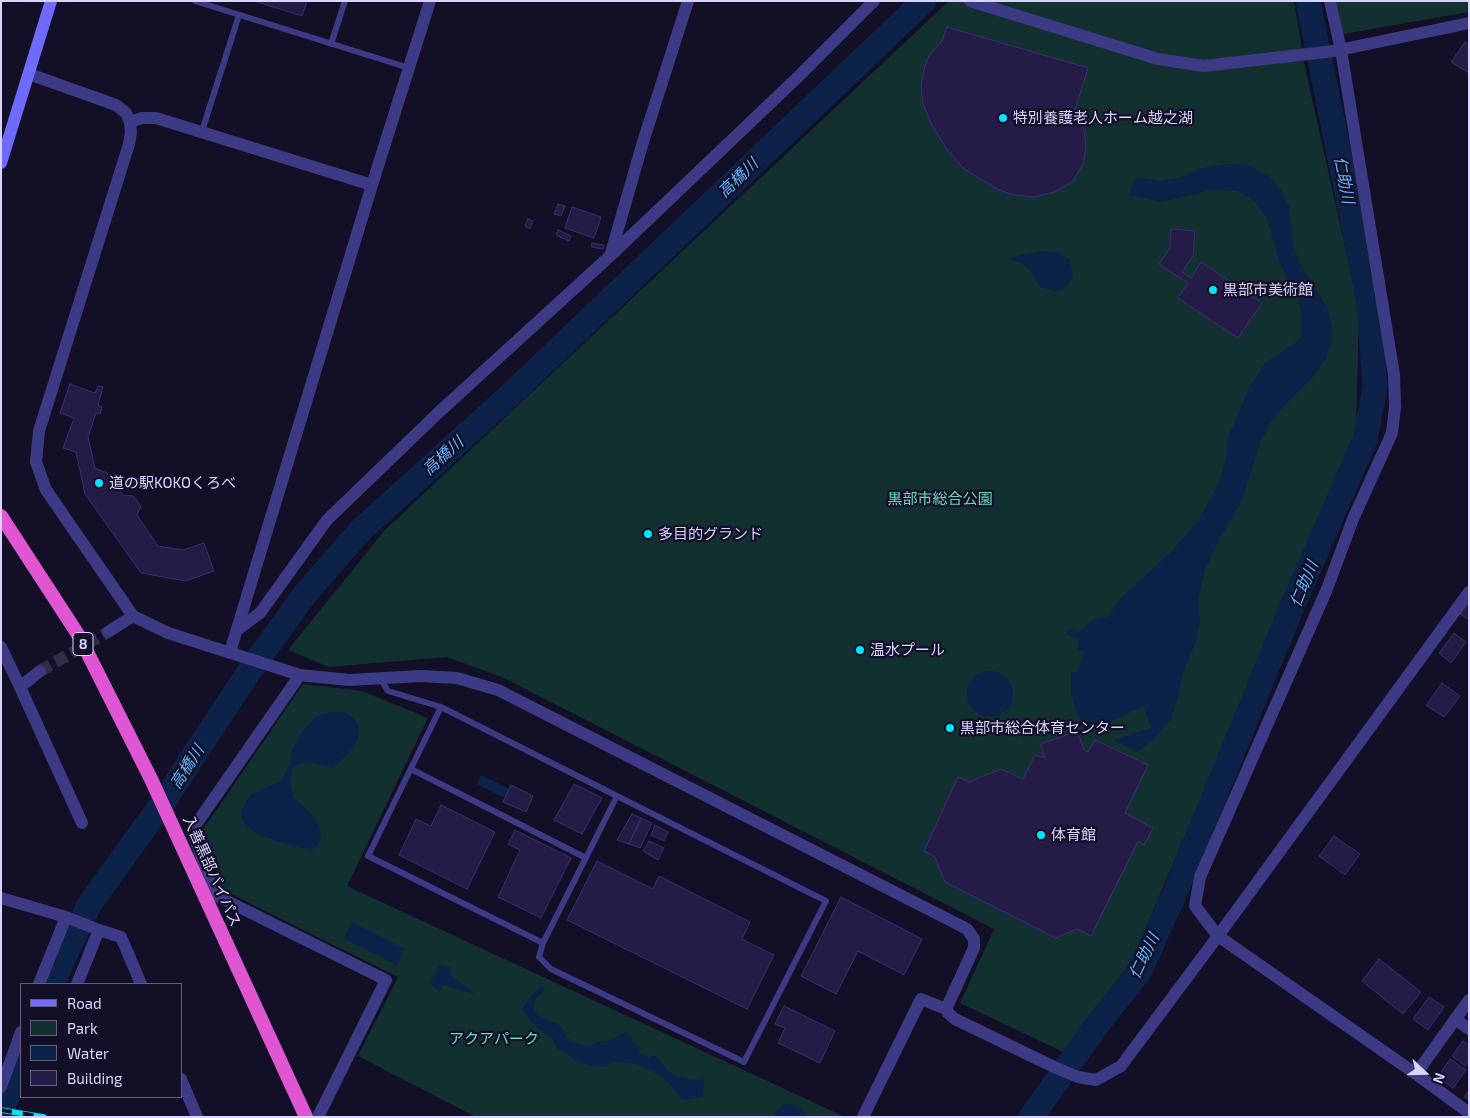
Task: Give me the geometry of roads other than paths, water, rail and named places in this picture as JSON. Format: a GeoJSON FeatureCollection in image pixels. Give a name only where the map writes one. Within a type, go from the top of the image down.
{"type":"FeatureCollection","features":[{"type":"Feature","properties":{"kind":"highway","name":"入善黒部バイパス"},"geometry":{"type":"LineString","coordinates":[[1,516],[79,636],[152,779],[306,1117]]}},
{"type":"Feature","properties":{"kind":"main road"},"geometry":{"type":"LineString","coordinates":[[1,163],[51,1]]}},
{"type":"Feature","properties":{"kind":"street"},"geometry":{"type":"LineString","coordinates":[[230,652],[430,1]]}},
{"type":"Feature","properties":{"kind":"street"},"geometry":{"type":"LineString","coordinates":[[610,256],[643,142],[688,1]]}},
{"type":"Feature","properties":{"kind":"street"},"geometry":{"type":"LineString","coordinates":[[237,630],[260,613],[327,520],[438,413],[610,256],[800,75],[874,1]]}},
{"type":"Feature","properties":{"kind":"street"},"geometry":{"type":"LineString","coordinates":[[970,1],[1158,59],[1204,66],[1338,50],[1469,23]]}},
{"type":"Feature","properties":{"kind":"street"},"geometry":{"type":"LineString","coordinates":[[1330,1],[1394,375],[1395,407],[1392,433],[1353,519],[1327,589],[1200,877],[1195,906],[1218,936],[1469,1113]]}},
{"type":"Feature","properties":{"kind":"street"},"geometry":{"type":"LineString","coordinates":[[29,74],[116,105],[126,113],[130,122],[129,144],[38,431],[36,462],[46,490],[133,616],[168,633],[294,673],[349,680],[420,676],[457,678],[498,690],[967,929],[974,939],[974,948],[946,1009]]}},
{"type":"Feature","properties":{"kind":"street"},"geometry":{"type":"LineString","coordinates":[[130,122],[142,118],[156,118],[372,185]]}},
{"type":"Feature","properties":{"kind":"street"},"geometry":{"type":"LineString","coordinates":[[863,1117],[921,999],[946,1009],[955,1019],[1078,1077],[1096,1080],[1121,1066],[1469,592]]}},
{"type":"Feature","properties":{"kind":"street"},"geometry":{"type":"LineString","coordinates":[[108,632],[133,616]]}},
{"type":"Feature","properties":{"kind":"street"},"geometry":{"type":"LineString","coordinates":[[1,647],[82,822]]}},
{"type":"Feature","properties":{"kind":"street"},"geometry":{"type":"LineString","coordinates":[[20,687],[40,671]]}},
{"type":"Feature","properties":{"kind":"street"},"geometry":{"type":"LineString","coordinates":[[294,673],[192,830],[215,895],[386,980],[318,1117]]}},
{"type":"Feature","properties":{"kind":"street"},"geometry":{"type":"LineString","coordinates":[[1,898],[66,916],[121,937],[141,983]]}},
{"type":"Feature","properties":{"kind":"street"},"geometry":{"type":"LineString","coordinates":[[39,983],[66,916]]}},
{"type":"Feature","properties":{"kind":"street"},"geometry":{"type":"LineString","coordinates":[[77,983],[99,930]]}},
{"type":"Feature","properties":{"kind":"street"},"geometry":{"type":"LineString","coordinates":[[1416,1074],[1469,1000]]}},
{"type":"Feature","properties":{"kind":"street"},"geometry":{"type":"LineString","coordinates":[[1455,1019],[1469,1029]]}},
{"type":"Feature","properties":{"kind":"street"},"geometry":{"type":"LineString","coordinates":[[1,1087],[20,1035]]}},
{"type":"Feature","properties":{"kind":"street"},"geometry":{"type":"LineString","coordinates":[[182,1081],[197,1117]]}},
{"type":"Feature","properties":{"kind":"lane"},"geometry":{"type":"LineString","coordinates":[[195,1],[409,68]]}},
{"type":"Feature","properties":{"kind":"lane"},"geometry":{"type":"LineString","coordinates":[[332,44],[345,1]]}},
{"type":"Feature","properties":{"kind":"lane"},"geometry":{"type":"LineString","coordinates":[[202,132],[240,15]]}},
{"type":"Feature","properties":{"kind":"lane"},"geometry":{"type":"LineString","coordinates":[[380,678],[388,691],[441,707],[826,901],[744,1062],[551,970],[539,957],[543,943],[617,796]]}},
{"type":"Feature","properties":{"kind":"lane"},"geometry":{"type":"LineString","coordinates":[[441,707],[368,856],[543,943]]}},
{"type":"Feature","properties":{"kind":"lane"},"geometry":{"type":"LineString","coordinates":[[410,769],[586,858]]}},
{"type":"Feature","properties":{"kind":"water"},"geometry":{"type":"Polygon","coordinates":[[[1226,164],[1249,165],[1269,176],[1281,190],[1289,206],[1294,249],[1304,270],[1328,309],[1332,327],[1331,345],[1325,360],[1314,376],[1282,408],[1269,425],[1260,444],[1242,500],[1217,544],[1205,570],[1198,605],[1200,621],[1196,641],[1182,676],[1171,719],[1156,737],[1137,752],[1113,740],[1151,728],[1144,706],[1084,733],[1071,695],[1071,673],[1077,672],[1085,652],[1077,649],[1079,639],[1066,634],[1069,628],[1078,632],[1095,619],[1108,617],[1119,600],[1172,551],[1199,520],[1217,487],[1226,460],[1227,440],[1249,388],[1265,363],[1294,344],[1301,337],[1301,312],[1298,294],[1288,280],[1279,261],[1267,218],[1254,201],[1237,191],[1211,190],[1162,202],[1129,195],[1135,177],[1160,181],[1179,178],[1202,168],[1226,164]]]}},
{"type":"Feature","properties":{"kind":"water"},"geometry":{"type":"Polygon","coordinates":[[[1044,251],[1060,253],[1070,260],[1073,276],[1063,290],[1055,291],[1040,287],[1030,270],[1022,264],[1008,259],[1044,251]]]}},
{"type":"Feature","properties":{"kind":"water"},"geometry":{"type":"Polygon","coordinates":[[[990,671],[1003,675],[1009,681],[1013,694],[1009,707],[1003,713],[990,717],[977,713],[971,707],[967,694],[971,681],[977,675],[990,671]]]}},
{"type":"Feature","properties":{"kind":"water"},"geometry":{"type":"Polygon","coordinates":[[[330,712],[344,712],[353,717],[359,727],[358,739],[350,752],[333,768],[309,762],[296,765],[293,768],[290,781],[293,797],[313,815],[319,825],[321,837],[318,844],[312,850],[297,847],[262,836],[247,827],[241,812],[250,795],[281,781],[290,764],[292,751],[301,733],[316,717],[330,712]]]}},
{"type":"Feature","properties":{"kind":"water"},"geometry":{"type":"Polygon","coordinates":[[[481,775],[510,789],[505,798],[477,784],[481,775]]]}},
{"type":"Feature","properties":{"kind":"water"},"geometry":{"type":"Polygon","coordinates":[[[352,922],[405,949],[397,965],[344,939],[352,922]]]}},
{"type":"Feature","properties":{"kind":"water"},"geometry":{"type":"Polygon","coordinates":[[[439,965],[451,967],[449,974],[475,994],[443,985],[439,992],[430,983],[439,965]]]}},
{"type":"Feature","properties":{"kind":"water"},"geometry":{"type":"Polygon","coordinates":[[[540,987],[544,988],[543,992],[536,999],[533,1006],[538,1015],[561,1026],[567,1038],[581,1045],[590,1046],[597,1042],[609,1041],[627,1031],[638,1045],[640,1053],[649,1058],[652,1055],[657,1057],[669,1072],[682,1078],[694,1080],[704,1078],[703,1097],[683,1100],[664,1078],[636,1064],[614,1061],[605,1067],[592,1066],[579,1062],[557,1048],[553,1040],[535,1026],[522,1009],[533,993],[540,987]]]}},
{"type":"Feature","properties":{"kind":"water"},"geometry":{"type":"Polygon","coordinates":[[[791,1104],[798,1106],[805,1112],[805,1117],[771,1117],[782,1105],[791,1104]]]}},
{"type":"Feature","properties":{"kind":"waterway","name":"高橋川"},"geometry":{"type":"LineString","coordinates":[[53,983],[89,905],[166,798],[246,676],[305,594],[361,530],[507,398],[924,1]]}},
{"type":"Feature","properties":{"kind":"waterway","name":"仁助川"},"geometry":{"type":"LineString","coordinates":[[1031,1117],[1100,1021],[1139,972],[1175,893],[1289,614],[1365,440],[1375,388],[1369,302],[1308,1]]}},
{"type":"Feature","properties":{"kind":"waterway","name":"高橋川"},"geometry":{"type":"LineString","coordinates":[[1,1112],[20,1065]]}},
{"type":"Feature","properties":{"kind":"tunnel"},"geometry":{"type":"LineString","coordinates":[[40,671],[108,632]]}},
{"type":"Feature","properties":{"kind":"railway"},"geometry":{"type":"LineString","coordinates":[[1,1110],[44,1117]]}},
{"type":"Feature","properties":{"kind":"place","name":"特別養護老人ホーム越之湖"},"geometry":{"type":"Point","coordinates":[1003,118]}},
{"type":"Feature","properties":{"kind":"place","name":"黒部市美術館"},"geometry":{"type":"Point","coordinates":[1213,290]}},
{"type":"Feature","properties":{"kind":"place","name":"道の駅KOKOくろべ"},"geometry":{"type":"Point","coordinates":[99,483]}},
{"type":"Feature","properties":{"kind":"place","name":"多目的グランド"},"geometry":{"type":"Point","coordinates":[648,534]}},
{"type":"Feature","properties":{"kind":"place","name":"温水プール"},"geometry":{"type":"Point","coordinates":[860,650]}},
{"type":"Feature","properties":{"kind":"place","name":"黒部市総合体育センター"},"geometry":{"type":"Point","coordinates":[950,728]}},
{"type":"Feature","properties":{"kind":"place","name":"体育館"},"geometry":{"type":"Point","coordinates":[1041,835]}},
{"type":"Feature","properties":{"kind":"park label","name":"黒部市総合公園"},"geometry":{"type":"Point","coordinates":[940,499]}},
{"type":"Feature","properties":{"kind":"park label","name":"アクアパーク"},"geometry":{"type":"Point","coordinates":[494,1039]}}]}
